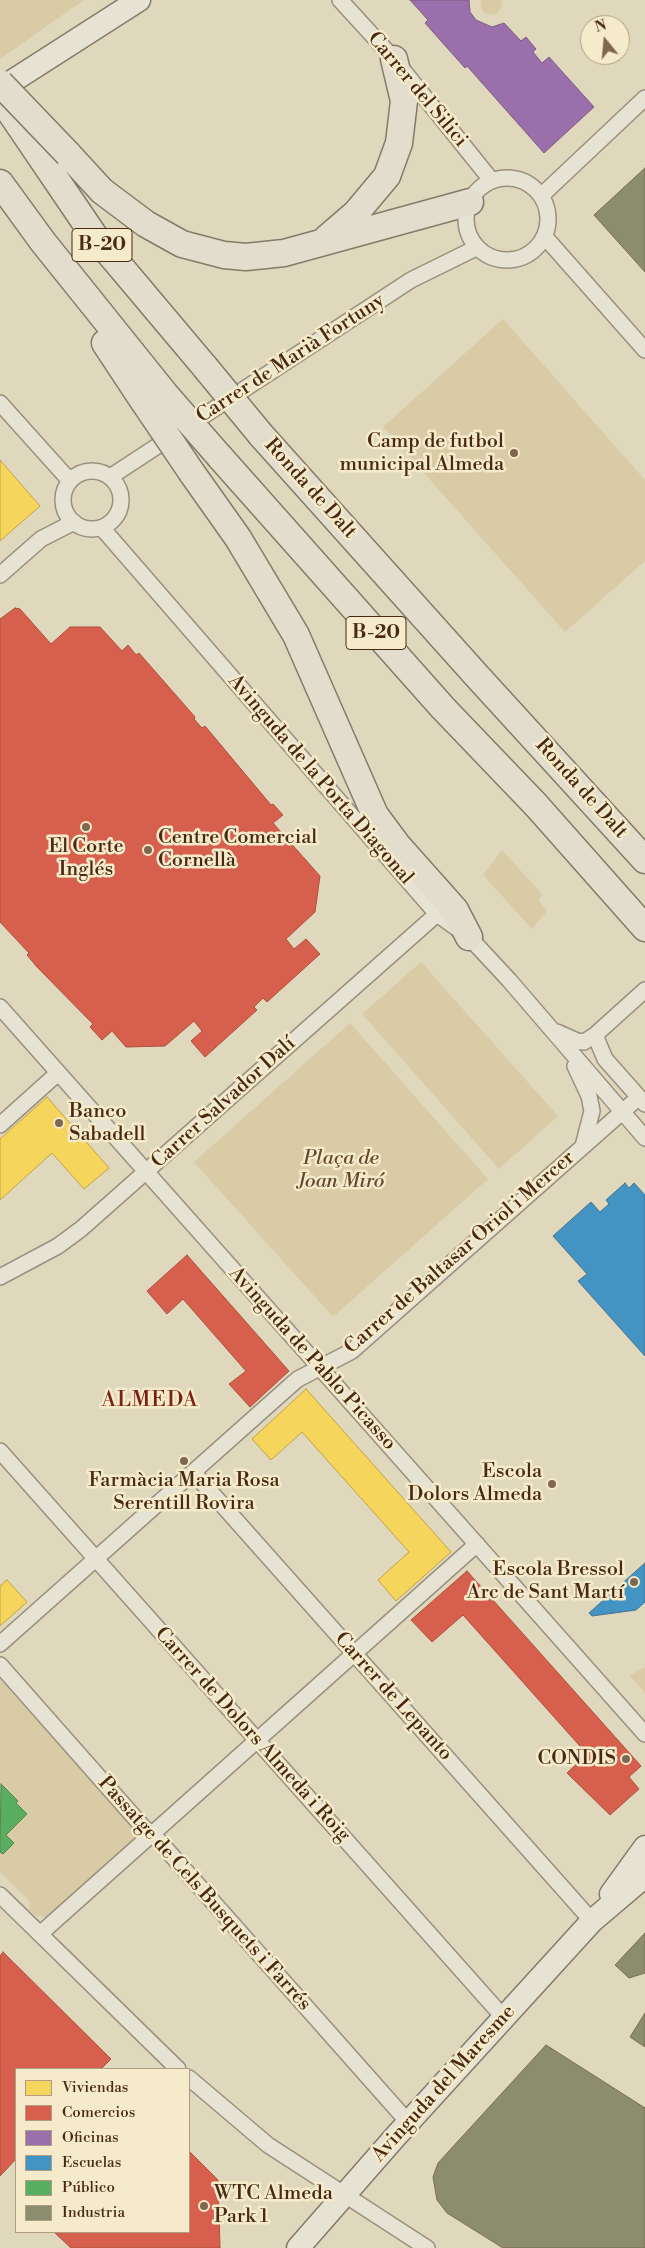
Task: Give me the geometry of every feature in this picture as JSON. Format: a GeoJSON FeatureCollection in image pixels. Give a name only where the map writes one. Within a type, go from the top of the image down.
{"type":"FeatureCollection","features":[{"type":"Feature","properties":{"kind":"highway"},"geometry":{"type":"LineString","coordinates":[[322,243],[356,213],[387,176],[399,142],[404,101],[394,59]]}},
{"type":"Feature","properties":{"kind":"highway"},"geometry":{"type":"LineString","coordinates":[[0,83],[56,158],[128,212],[182,244],[203,251],[246,257],[284,253],[470,202]]}},
{"type":"Feature","properties":{"kind":"highway","name":"Ronda de Dalt"},"geometry":{"type":"LineString","coordinates":[[0,97],[56,158],[92,234],[262,435],[477,676],[645,860]]}},
{"type":"Feature","properties":{"kind":"highway","name":"B-20"},"geometry":{"type":"LineString","coordinates":[[3,188],[154,398],[220,456],[443,708],[536,805],[645,928]]}},
{"type":"Feature","properties":{"kind":"highway"},"geometry":{"type":"LineString","coordinates":[[154,398],[192,473],[238,538],[296,635],[375,815],[398,846],[455,910],[469,938]]}},
{"type":"Feature","properties":{"kind":"main road"},"geometry":{"type":"LineString","coordinates":[[0,89],[139,0]]}},
{"type":"Feature","properties":{"kind":"main road"},"geometry":{"type":"LineString","coordinates":[[592,1921],[645,1847]]}},
{"type":"Feature","properties":{"kind":"main road"},"geometry":{"type":"LineString","coordinates":[[592,1921],[645,1876]]}},
{"type":"Feature","properties":{"kind":"main road","name":"Avinguda del Maresme"},"geometry":{"type":"LineString","coordinates":[[298,2248],[408,2122],[592,1921]]}},
{"type":"Feature","properties":{"kind":"street","name":"Carrer del Silici"},"geometry":{"type":"LineString","coordinates":[[340,0],[394,59],[492,181]]}},
{"type":"Feature","properties":{"kind":"street"},"geometry":{"type":"LineString","coordinates":[[542,195],[645,98]]}},
{"type":"Feature","properties":{"kind":"street"},"geometry":{"type":"LineString","coordinates":[[506,178],[521,180],[531,185],[542,195],[549,215],[545,237],[530,254],[512,261],[498,260],[476,248],[468,234],[466,220],[470,202],[476,194],[492,181],[506,178]]}},
{"type":"Feature","properties":{"kind":"street"},"geometry":{"type":"LineString","coordinates":[[545,237],[645,350]]}},
{"type":"Feature","properties":{"kind":"street","name":"Carrer de Marià Fortuny"},"geometry":{"type":"LineString","coordinates":[[110,477],[411,280],[476,248]]}},
{"type":"Feature","properties":{"kind":"street"},"geometry":{"type":"LineString","coordinates":[[0,403],[70,481]]}},
{"type":"Feature","properties":{"kind":"street"},"geometry":{"type":"LineString","coordinates":[[86,472],[96,472],[110,477],[118,489],[120,504],[114,520],[102,528],[85,529],[74,522],[64,504],[64,496],[70,481],[86,472]]}},
{"type":"Feature","properties":{"kind":"street"},"geometry":{"type":"LineString","coordinates":[[0,575],[41,539],[74,522]]}},
{"type":"Feature","properties":{"kind":"street","name":"Avinguda de la Porta Diagonal"},"geometry":{"type":"LineString","coordinates":[[102,528],[437,914],[469,938],[645,1138]]}},
{"type":"Feature","properties":{"kind":"street","name":"Carrer Salvador Dalí"},"geometry":{"type":"LineString","coordinates":[[0,1277],[70,1238],[437,914]]}},
{"type":"Feature","properties":{"kind":"street"},"geometry":{"type":"LineString","coordinates":[[642,1100],[604,1058],[595,1035],[645,990]]}},
{"type":"Feature","properties":{"kind":"street","name":"Avinguda de Pablo Picasso"},"geometry":{"type":"LineString","coordinates":[[0,1008],[645,1734]]}},
{"type":"Feature","properties":{"kind":"street","name":"Avinguda de la Porta Diagonal"},"geometry":{"type":"LineString","coordinates":[[546,1024],[577,1041],[584,1042],[595,1035]]}},
{"type":"Feature","properties":{"kind":"street","name":"Avinguda de la Porta Diagonal"},"geometry":{"type":"LineString","coordinates":[[566,1047],[592,1104],[592,1119],[584,1135],[582,1147]]}},
{"type":"Feature","properties":{"kind":"street"},"geometry":{"type":"LineString","coordinates":[[0,1124],[58,1073]]}},
{"type":"Feature","properties":{"kind":"street","name":"Carrer de Baltasar Oriol i Mercer"},"geometry":{"type":"LineString","coordinates":[[0,1644],[298,1379],[352,1351],[621,1112],[642,1100]]}},
{"type":"Feature","properties":{"kind":"street","name":"Carrer de Dolors Almeda i Roig"},"geometry":{"type":"LineString","coordinates":[[3,1460],[95,1559],[504,2018]]}},
{"type":"Feature","properties":{"kind":"street","name":"Carrer de Lepanto"},"geometry":{"type":"LineString","coordinates":[[193,1472],[592,1921]]}},
{"type":"Feature","properties":{"kind":"street"},"geometry":{"type":"LineString","coordinates":[[40,1934],[477,1544]]}},
{"type":"Feature","properties":{"kind":"street","name":"Passatge de Cels Busquets i Farrés"},"geometry":{"type":"LineString","coordinates":[[0,1665],[408,2122]]}},
{"type":"Feature","properties":{"kind":"street"},"geometry":{"type":"LineString","coordinates":[[0,1895],[177,2068]]}},
{"type":"Feature","properties":{"kind":"street"},"geometry":{"type":"LineString","coordinates":[[190,2079],[268,2145],[427,2248]]}},
{"type":"Feature","properties":{"kind":"green space"},"geometry":{"type":"Polygon","coordinates":[[[0,0],[84,0],[0,59],[0,0]]]}},
{"type":"Feature","properties":{"kind":"green space"},"geometry":{"type":"Polygon","coordinates":[[[481,0],[501,0],[502,5],[499,12],[493,15],[486,14],[482,10],[481,0]]]}},
{"type":"Feature","properties":{"kind":"green space","name":"Camp de futbol municipal Almeda"},"geometry":{"type":"Polygon","coordinates":[[[503,319],[645,480],[645,561],[565,632],[383,427],[503,319]]]}},
{"type":"Feature","properties":{"kind":"green space"},"geometry":{"type":"Polygon","coordinates":[[[502,850],[542,894],[539,901],[547,911],[532,929],[483,875],[502,850]]]}},
{"type":"Feature","properties":{"kind":"green space"},"geometry":{"type":"Polygon","coordinates":[[[421,962],[558,1116],[499,1169],[362,1014],[421,962]]]}},
{"type":"Feature","properties":{"kind":"green space","name":"Plaça de Joan Miró"},"geometry":{"type":"Polygon","coordinates":[[[350,1023],[488,1179],[333,1317],[194,1162],[350,1023]]]}},
{"type":"Feature","properties":{"kind":"green space"},"geometry":{"type":"Polygon","coordinates":[[[645,1667],[645,1693],[630,1676],[645,1667]]]}},
{"type":"Feature","properties":{"kind":"green space"},"geometry":{"type":"Polygon","coordinates":[[[0,1679],[129,1823],[132,1820],[142,1832],[134,1845],[131,1842],[66,1900],[69,1903],[47,1917],[37,1916],[29,1911],[30,1902],[0,1872],[0,1679]]]}},
{"type":"Feature","properties":{"kind":"building: Viviendas"},"geometry":{"type":"Polygon","coordinates":[[[0,460],[40,506],[0,541],[0,460]]]}},
{"type":"Feature","properties":{"kind":"building: Viviendas"},"geometry":{"type":"Polygon","coordinates":[[[47,1097],[109,1168],[84,1189],[52,1153],[0,1200],[0,1139],[47,1097]]]}},
{"type":"Feature","properties":{"kind":"building: Viviendas"},"geometry":{"type":"Polygon","coordinates":[[[306,1389],[451,1552],[396,1601],[378,1580],[409,1552],[302,1432],[271,1460],[252,1439],[306,1389]]]}},
{"type":"Feature","properties":{"kind":"building: Viviendas"},"geometry":{"type":"Polygon","coordinates":[[[7,1580],[27,1602],[0,1626],[0,1586],[7,1580]]]}},
{"type":"Feature","properties":{"kind":"building: Comercios","name":"Centre Comercial Cornellà"},"geometry":{"type":"Polygon","coordinates":[[[15,608],[20,609],[51,644],[70,627],[100,627],[122,651],[128,645],[136,655],[139,653],[195,717],[194,719],[202,728],[205,726],[271,805],[273,804],[283,815],[273,823],[320,876],[315,912],[286,939],[294,949],[306,939],[320,954],[267,1002],[263,998],[254,1007],[257,1010],[205,1057],[191,1041],[202,1031],[194,1021],[165,1046],[126,1047],[112,1031],[102,1040],[90,1027],[93,1024],[37,967],[27,955],[29,953],[0,922],[0,619],[15,608]]]}},
{"type":"Feature","properties":{"kind":"building: Comercios"},"geometry":{"type":"Polygon","coordinates":[[[187,1255],[289,1371],[250,1407],[229,1384],[246,1371],[183,1299],[167,1314],[147,1291],[187,1255]]]}},
{"type":"Feature","properties":{"kind":"building: Comercios"},"geometry":{"type":"Polygon","coordinates":[[[467,1571],[641,1766],[629,1777],[639,1789],[610,1815],[567,1773],[587,1754],[463,1615],[432,1642],[411,1620],[467,1571]]]}},
{"type":"Feature","properties":{"kind":"building: Comercios"},"geometry":{"type":"Polygon","coordinates":[[[3,1952],[111,2059],[102,2068],[15,2068],[15,2160],[0,2176],[0,1956],[3,1952]]]}},
{"type":"Feature","properties":{"kind":"building: Comercios","name":"WTC Almeda Park 1"},"geometry":{"type":"Polygon","coordinates":[[[190,2152],[218,2180],[220,2248],[71,2248],[55,2233],[190,2233],[190,2152]]]}},
{"type":"Feature","properties":{"kind":"building: Oficinas"},"geometry":{"type":"Polygon","coordinates":[[[410,0],[469,0],[470,12],[476,20],[492,27],[504,23],[521,41],[526,37],[536,49],[533,52],[542,63],[549,57],[594,107],[544,153],[467,66],[465,68],[425,23],[428,20],[410,0]]]}},
{"type":"Feature","properties":{"kind":"building: Escuelas"},"geometry":{"type":"Polygon","coordinates":[[[625,1183],[629,1188],[634,1183],[645,1195],[645,1356],[578,1281],[587,1274],[553,1236],[591,1202],[600,1212],[609,1204],[606,1200],[625,1183]]]}},
{"type":"Feature","properties":{"kind":"building: Escuelas","name":"Escola Bressol Arc de Sant Martí"},"geometry":{"type":"Polygon","coordinates":[[[645,1563],[645,1602],[636,1610],[592,1616],[589,1613],[645,1563]]]}},
{"type":"Feature","properties":{"kind":"building: Público"},"geometry":{"type":"Polygon","coordinates":[[[1,1784],[18,1801],[16,1803],[27,1814],[6,1835],[14,1843],[3,1854],[0,1852],[1,1784]]]}},
{"type":"Feature","properties":{"kind":"building: Industria"},"geometry":{"type":"Polygon","coordinates":[[[645,168],[645,272],[594,215],[645,168]]]}},
{"type":"Feature","properties":{"kind":"building: Industria"},"geometry":{"type":"Polygon","coordinates":[[[645,1933],[645,1973],[629,1978],[615,1965],[645,1933]]]}},
{"type":"Feature","properties":{"kind":"building: Industria"},"geometry":{"type":"Polygon","coordinates":[[[645,2013],[645,2047],[630,2037],[645,2013]]]}},
{"type":"Feature","properties":{"kind":"building: Industria"},"geometry":{"type":"Polygon","coordinates":[[[546,2045],[645,2108],[645,2248],[503,2248],[447,2213],[437,2200],[433,2177],[438,2163],[546,2045]]]}},
{"type":"Feature","properties":{"kind":"place","name":"Camp de futbol municipal Almeda"},"geometry":{"type":"Point","coordinates":[514,453]}},
{"type":"Feature","properties":{"kind":"place","name":"El Corte Inglés"},"geometry":{"type":"Point","coordinates":[86,827]}},
{"type":"Feature","properties":{"kind":"place","name":"Centre Comercial Cornellà"},"geometry":{"type":"Point","coordinates":[148,850]}},
{"type":"Feature","properties":{"kind":"place","name":"Banco Sabadell"},"geometry":{"type":"Point","coordinates":[59,1123]}},
{"type":"Feature","properties":{"kind":"place","name":"Farmàcia Maria Rosa Serentill Rovira"},"geometry":{"type":"Point","coordinates":[184,1461]}},
{"type":"Feature","properties":{"kind":"place","name":"Escola Dolors Almeda"},"geometry":{"type":"Point","coordinates":[552,1484]}},
{"type":"Feature","properties":{"kind":"place","name":"Escola Bressol Arc de Sant Martí"},"geometry":{"type":"Point","coordinates":[634,1582]}},
{"type":"Feature","properties":{"kind":"place","name":"CONDIS"},"geometry":{"type":"Point","coordinates":[626,1759]}},
{"type":"Feature","properties":{"kind":"place","name":"WTC Almeda Park 1"},"geometry":{"type":"Point","coordinates":[204,2206]}},
{"type":"Feature","properties":{"kind":"district","name":"ALMEDA"},"geometry":{"type":"Point","coordinates":[150,1401]}}]}
